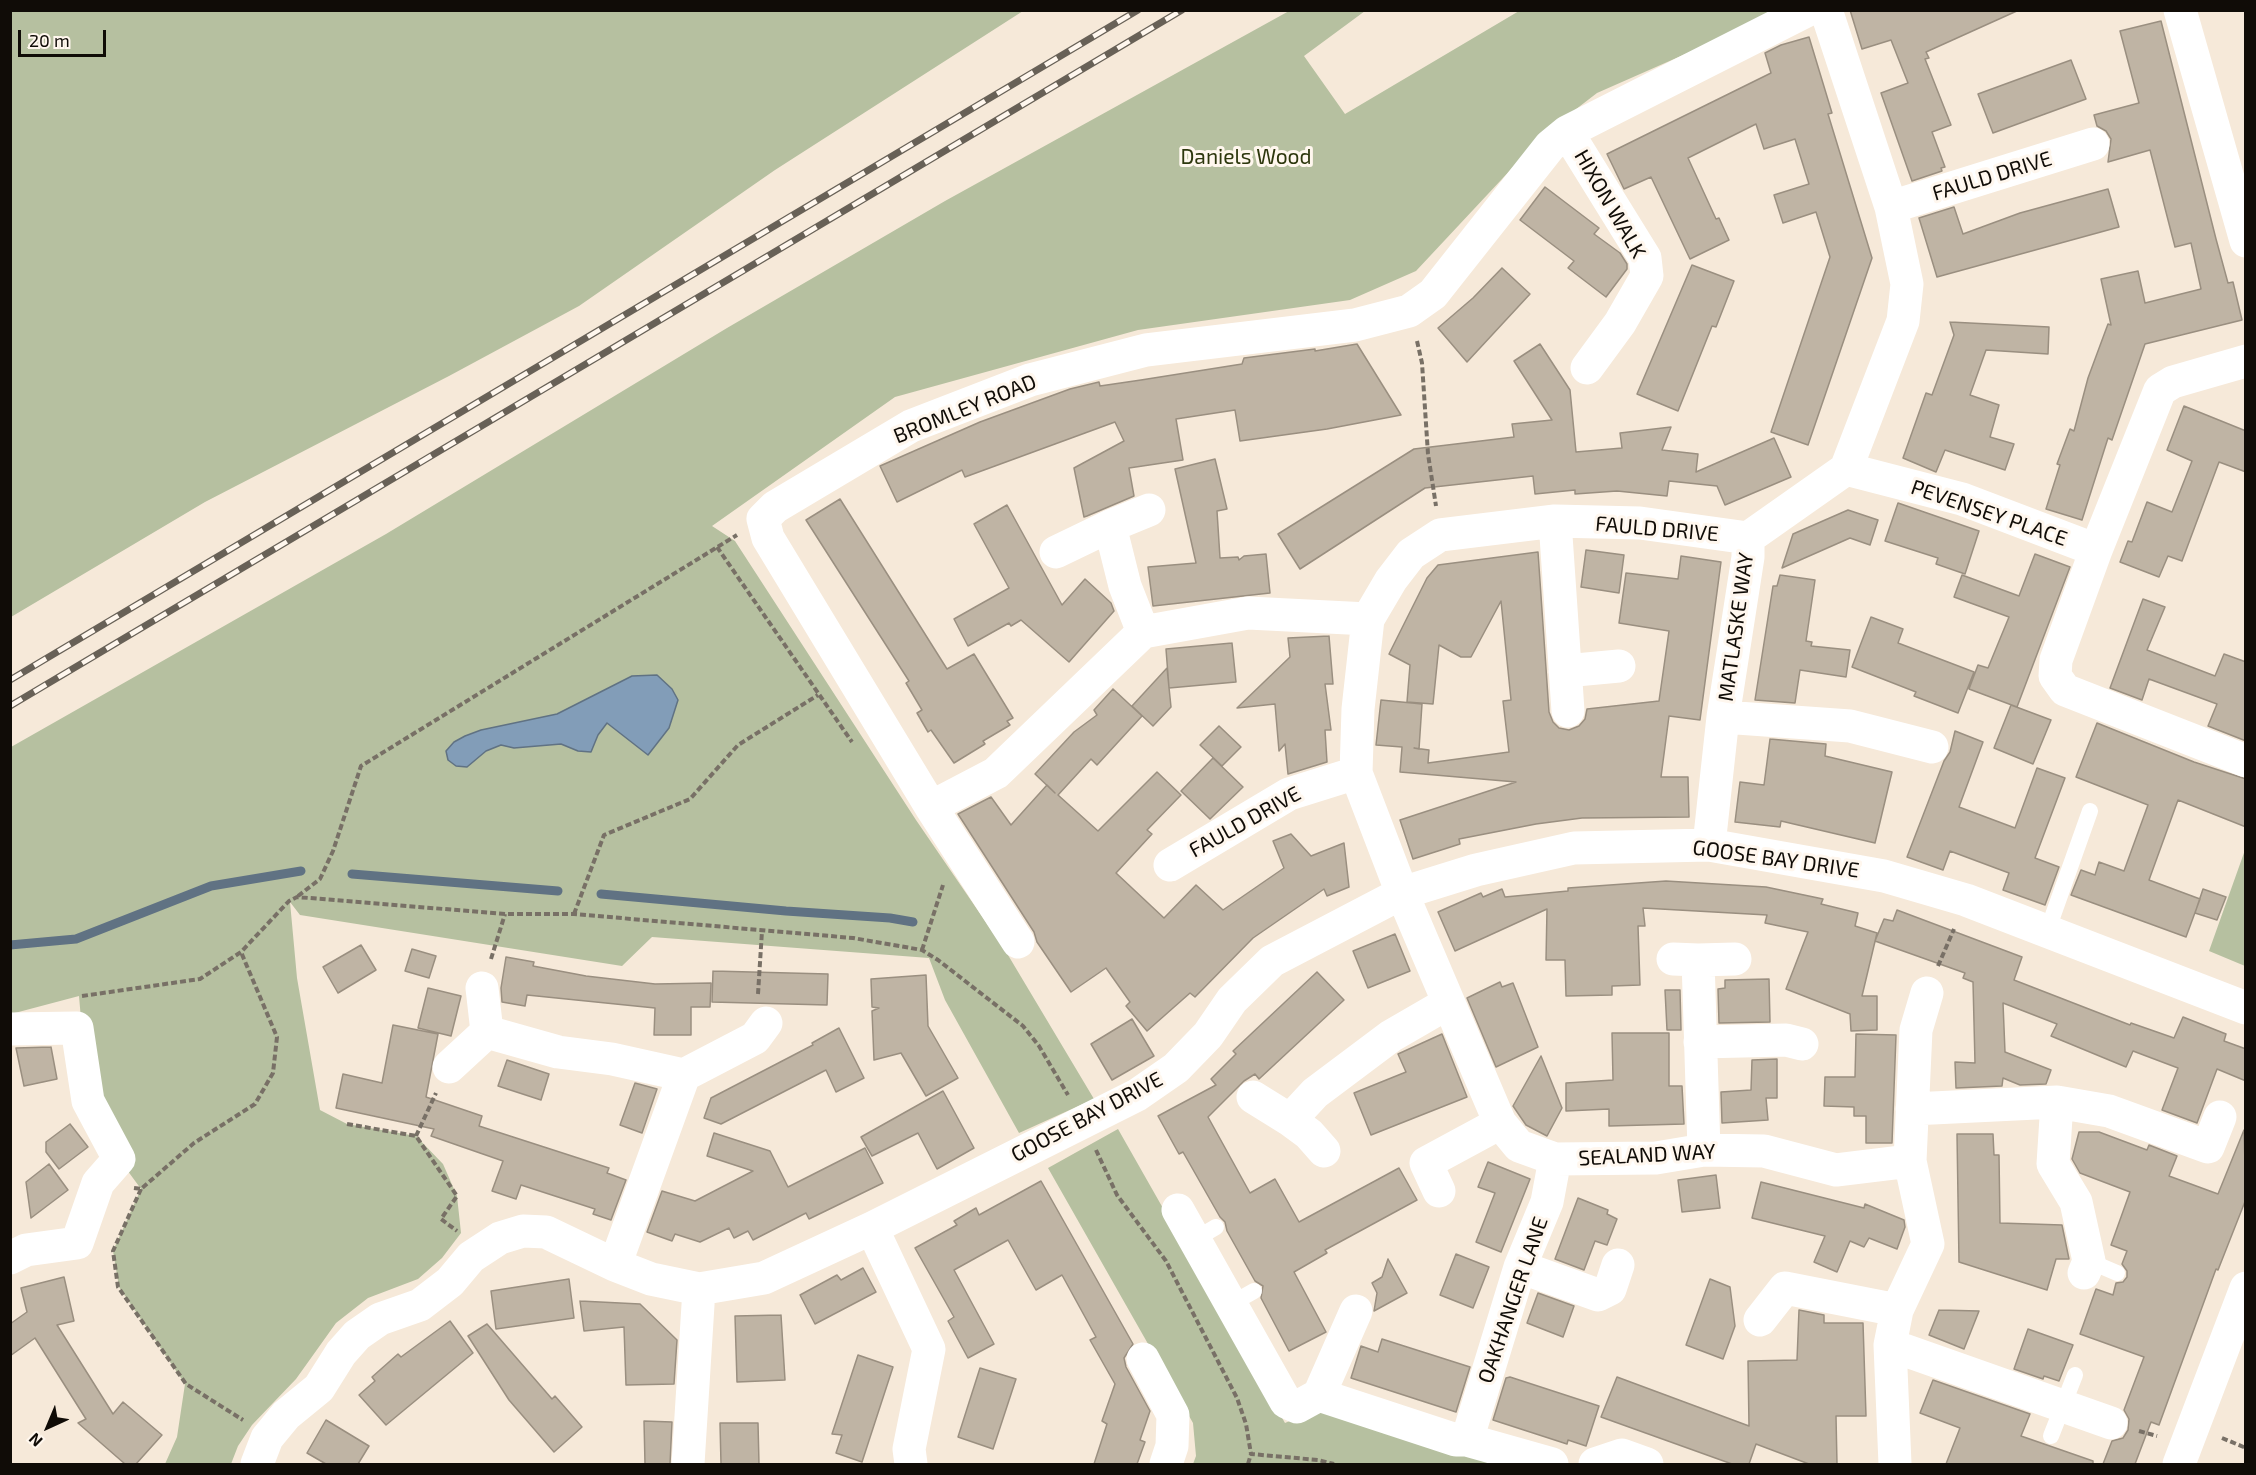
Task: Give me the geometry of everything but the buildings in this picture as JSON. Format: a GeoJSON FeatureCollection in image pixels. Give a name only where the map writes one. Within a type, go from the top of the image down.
{"type":"FeatureCollection","features":[{"type":"Feature","properties":{"kind":"street","name":"HIXON WALK"},"geometry":{"type":"LineString","coordinates":[[1409,311],[1433,294],[1550,146],[1567,132],[1808,10]]}},
{"type":"Feature","properties":{"kind":"street"},"geometry":{"type":"LineString","coordinates":[[1826,10],[1891,207],[1907,284],[1903,321],[1846,469]]}},
{"type":"Feature","properties":{"kind":"street"},"geometry":{"type":"LineString","coordinates":[[2180,10],[2246,241]]}},
{"type":"Feature","properties":{"kind":"street","name":"HIXON WALK"},"geometry":{"type":"LineString","coordinates":[[1567,132],[1645,258],[1647,276],[1620,323],[1587,368]]}},
{"type":"Feature","properties":{"kind":"street","name":"FAULD DRIVE"},"geometry":{"type":"LineString","coordinates":[[1891,207],[2093,144]]}},
{"type":"Feature","properties":{"kind":"street","name":"BROMLEY ROAD"},"geometry":{"type":"LineString","coordinates":[[1018,942],[931,807],[768,538],[763,519],[775,507],[911,426],[1030,380],[1146,350],[1355,325],[1409,311]]}},
{"type":"Feature","properties":{"kind":"street"},"geometry":{"type":"LineString","coordinates":[[2246,361],[2173,382],[2160,390],[2096,550],[2056,660],[2055,676],[2065,690],[2246,761]]}},
{"type":"Feature","properties":{"kind":"street","name":"FAULD DRIVE"},"geometry":{"type":"LineString","coordinates":[[1402,893],[1356,773],[1358,709],[1368,619],[1390,580],[1411,554],[1440,535],[1555,522],[1640,523],[1748,537],[1846,469]]}},
{"type":"Feature","properties":{"kind":"street","name":"PEVENSEY PLACE"},"geometry":{"type":"LineString","coordinates":[[1846,469],[1962,499],[2096,550]]}},
{"type":"Feature","properties":{"kind":"street"},"geometry":{"type":"LineString","coordinates":[[1056,552],[1149,510]]}},
{"type":"Feature","properties":{"kind":"street"},"geometry":{"type":"LineString","coordinates":[[1555,522],[1568,711]]}},
{"type":"Feature","properties":{"kind":"street"},"geometry":{"type":"LineString","coordinates":[[1110,526],[1125,586],[1143,632]]}},
{"type":"Feature","properties":{"kind":"street","name":"MATLASKE WAY"},"geometry":{"type":"LineString","coordinates":[[1709,845],[1723,717],[1748,557],[1748,537]]}},
{"type":"Feature","properties":{"kind":"street"},"geometry":{"type":"LineString","coordinates":[[931,807],[996,773],[1143,632],[1248,612],[1368,619]]}},
{"type":"Feature","properties":{"kind":"street"},"geometry":{"type":"LineString","coordinates":[[1565,671],[1619,666]]}},
{"type":"Feature","properties":{"kind":"street","name":"MATLASKE WAY"},"geometry":{"type":"LineString","coordinates":[[1723,717],[1850,726],[1932,747]]}},
{"type":"Feature","properties":{"kind":"street","name":"FAULD DRIVE"},"geometry":{"type":"LineString","coordinates":[[1170,865],[1289,794],[1356,773]]}},
{"type":"Feature","properties":{"kind":"street","name":"GOOSE BAY DRIVE"},"geometry":{"type":"LineString","coordinates":[[262,1451],[286,1415],[319,1388],[341,1353],[357,1335],[380,1319],[420,1305],[450,1282],[471,1257],[500,1238],[523,1231],[546,1232],[615,1265],[651,1279],[699,1289],[764,1278],[872,1228],[1137,1095],[1176,1068],[1208,1035],[1232,1000],[1272,961],[1402,893],[1476,870],[1574,848],[1709,845],[1884,876],[1966,900],[2246,1008]]}},
{"type":"Feature","properties":{"kind":"street","name":"SEALAND WAY"},"geometry":{"type":"LineString","coordinates":[[1402,893],[1500,1123],[1519,1146],[1555,1159],[1656,1158],[1704,1150],[1764,1151],[1836,1170],[1910,1161]]}},
{"type":"Feature","properties":{"kind":"street"},"geometry":{"type":"LineString","coordinates":[[1704,1150],[1700,1042],[1686,960],[1735,959]]}},
{"type":"Feature","properties":{"kind":"street"},"geometry":{"type":"LineString","coordinates":[[482,988],[486,1032]]}},
{"type":"Feature","properties":{"kind":"street"},"geometry":{"type":"LineString","coordinates":[[1895,1464],[1890,1345],[1897,1310],[1928,1244],[1910,1161],[1917,1030],[1927,993]]}},
{"type":"Feature","properties":{"kind":"street"},"geometry":{"type":"LineString","coordinates":[[1290,1120],[1315,1094],[1391,1036],[1448,1003]]}},
{"type":"Feature","properties":{"kind":"street"},"geometry":{"type":"LineString","coordinates":[[10,1029],[77,1028],[88,1101],[119,1159],[98,1183],[77,1243],[26,1250],[10,1258]]}},
{"type":"Feature","properties":{"kind":"street"},"geometry":{"type":"LineString","coordinates":[[615,1265],[684,1075],[760,1031]]}},
{"type":"Feature","properties":{"kind":"street"},"geometry":{"type":"LineString","coordinates":[[449,1067],[486,1032]]}},
{"type":"Feature","properties":{"kind":"street"},"geometry":{"type":"LineString","coordinates":[[486,1032],[558,1052],[612,1059],[684,1075]]}},
{"type":"Feature","properties":{"kind":"street"},"geometry":{"type":"LineString","coordinates":[[1700,1042],[1786,1040],[1802,1044]]}},
{"type":"Feature","properties":{"kind":"street"},"geometry":{"type":"LineString","coordinates":[[1253,1097],[1310,1134],[1324,1151]]}},
{"type":"Feature","properties":{"kind":"street"},"geometry":{"type":"LineString","coordinates":[[1912,1109],[2057,1102],[2109,1111],[2208,1147],[2220,1117]]}},
{"type":"Feature","properties":{"kind":"street"},"geometry":{"type":"LineString","coordinates":[[2057,1102],[2053,1164],[2076,1202],[2097,1269]]}},
{"type":"Feature","properties":{"kind":"street"},"geometry":{"type":"LineString","coordinates":[[1439,1191],[1426,1163],[1500,1123]]}},
{"type":"Feature","properties":{"kind":"street","name":"OAKHANGER LANE"},"geometry":{"type":"LineString","coordinates":[[1467,1440],[1520,1267],[1547,1202],[1555,1159]]}},
{"type":"Feature","properties":{"kind":"street"},"geometry":{"type":"LineString","coordinates":[[1178,1209],[1205,1234],[1242,1297],[1286,1402],[1297,1407],[1319,1395],[1356,1311]]}},
{"type":"Feature","properties":{"kind":"street"},"geometry":{"type":"LineString","coordinates":[[872,1228],[929,1349],[909,1449],[911,1464]]}},
{"type":"Feature","properties":{"kind":"street"},"geometry":{"type":"LineString","coordinates":[[1520,1267],[1598,1295],[1610,1289],[1618,1265]]}},
{"type":"Feature","properties":{"kind":"street"},"geometry":{"type":"LineString","coordinates":[[1760,1320],[1785,1288],[1897,1310]]}},
{"type":"Feature","properties":{"kind":"street"},"geometry":{"type":"LineString","coordinates":[[2183,1454],[2246,1288]]}},
{"type":"Feature","properties":{"kind":"street"},"geometry":{"type":"LineString","coordinates":[[688,1464],[699,1289]]}},
{"type":"Feature","properties":{"kind":"street"},"geometry":{"type":"LineString","coordinates":[[1890,1345],[2069,1390],[2111,1424]]}},
{"type":"Feature","properties":{"kind":"street"},"geometry":{"type":"LineString","coordinates":[[1143,1359],[1173,1415],[1172,1446],[1166,1464]]}},
{"type":"Feature","properties":{"kind":"street"},"geometry":{"type":"LineString","coordinates":[[1319,1395],[1456,1440],[1467,1440],[1552,1464]]}},
{"type":"Feature","properties":{"kind":"street"},"geometry":{"type":"LineString","coordinates":[[1595,1464],[1622,1455],[1647,1464]]}},
{"type":"Feature","properties":{"kind":"lane"},"geometry":{"type":"LineString","coordinates":[[2047,932],[2090,811]]}},
{"type":"Feature","properties":{"kind":"lane"},"geometry":{"type":"LineString","coordinates":[[2051,1436],[2069,1390]]}},
{"type":"Feature","properties":{"kind":"path"},"geometry":{"type":"LineString","coordinates":[[1422,363],[1428,454],[1440,535]]}},
{"type":"Feature","properties":{"kind":"path"},"geometry":{"type":"LineString","coordinates":[[297,897],[320,879],[333,851],[361,766],[717,547],[853,744]]}},
{"type":"Feature","properties":{"kind":"path"},"geometry":{"type":"LineString","coordinates":[[574,914],[604,835],[690,799],[738,745],[818,695]]}},
{"type":"Feature","properties":{"kind":"path"},"geometry":{"type":"LineString","coordinates":[[922,950],[943,884]]}},
{"type":"Feature","properties":{"kind":"path"},"geometry":{"type":"LineString","coordinates":[[1927,993],[1966,900]]}},
{"type":"Feature","properties":{"kind":"path"},"geometry":{"type":"LineString","coordinates":[[482,988],[505,914]]}},
{"type":"Feature","properties":{"kind":"path"},"geometry":{"type":"LineString","coordinates":[[760,1031],[762,932]]}},
{"type":"Feature","properties":{"kind":"path"},"geometry":{"type":"LineString","coordinates":[[241,952],[277,1037],[273,1073],[255,1104],[194,1143],[141,1189],[113,1251],[118,1287],[186,1384],[252,1425],[262,1451]]}},
{"type":"Feature","properties":{"kind":"path"},"geometry":{"type":"LineString","coordinates":[[416,1136],[449,1067]]}},
{"type":"Feature","properties":{"kind":"path"},"geometry":{"type":"LineString","coordinates":[[347,1124],[416,1136],[457,1196],[441,1219],[461,1233],[471,1257]]}},
{"type":"Feature","properties":{"kind":"path"},"geometry":{"type":"LineString","coordinates":[[98,1183],[141,1189]]}},
{"type":"Feature","properties":{"kind":"path"},"geometry":{"type":"LineString","coordinates":[[1246,1424],[1251,1454],[1248,1464]]}},
{"type":"Feature","properties":{"kind":"path"},"geometry":{"type":"LineString","coordinates":[[2111,1424],[2183,1454]]}},
{"type":"Feature","properties":{"kind":"path"},"geometry":{"type":"LineString","coordinates":[[1251,1454],[1318,1460],[1334,1464]]}},
{"type":"Feature","properties":{"kind":"green space"},"geometry":{"type":"Polygon","coordinates":[[[10,11],[1023,11],[775,170],[579,306],[205,502],[11,617],[10,11]]]}},
{"type":"Feature","properties":{"kind":"green space","name":"Daniels Wood"},"geometry":{"type":"Polygon","coordinates":[[[1289,11],[1365,11],[1304,56],[1345,114],[1519,11],[1783,11],[1597,93],[1545,133],[1416,271],[1350,300],[1138,330],[895,397],[712,526],[735,541],[916,820],[1005,950],[1094,1099],[1019,1133],[945,1000],[929,958],[652,937],[622,966],[300,915],[290,902],[297,978],[320,1110],[347,1124],[416,1136],[443,1164],[457,1196],[461,1233],[442,1258],[418,1279],[368,1298],[336,1323],[296,1379],[252,1425],[238,1446],[231,1464],[165,1464],[177,1437],[185,1384],[119,1287],[113,1251],[141,1189],[119,1159],[88,1101],[79,996],[11,1014],[11,747],[386,534],[727,328],[945,201],[1289,11]]]}},
{"type":"Feature","properties":{"kind":"green space"},"geometry":{"type":"Polygon","coordinates":[[[2245,850],[2246,966],[2209,951],[2245,850]]]}},
{"type":"Feature","properties":{"kind":"green space"},"geometry":{"type":"Polygon","coordinates":[[[1118,1129],[1285,1423],[1322,1407],[1492,1464],[1193,1464],[1196,1456],[1193,1423],[1048,1168],[1118,1129]]]}},
{"type":"Feature","properties":{"kind":"water"},"geometry":{"type":"Polygon","coordinates":[[[657,675],[672,689],[678,700],[669,728],[648,755],[607,723],[598,735],[591,752],[578,751],[561,744],[514,748],[501,745],[486,751],[467,767],[456,766],[448,760],[446,751],[454,742],[465,736],[481,730],[557,714],[632,676],[657,675]]]}},
{"type":"Feature","properties":{"kind":"waterway"},"geometry":{"type":"LineString","coordinates":[[10,945],[76,939],[211,886],[301,871]]}},
{"type":"Feature","properties":{"kind":"waterway"},"geometry":{"type":"LineString","coordinates":[[352,874],[558,891]]}},
{"type":"Feature","properties":{"kind":"waterway"},"geometry":{"type":"LineString","coordinates":[[601,894],[890,918],[913,922]]}},
{"type":"Feature","properties":{"kind":"railway"},"geometry":{"type":"LineString","coordinates":[[10,680],[1138,10]]}},
{"type":"Feature","properties":{"kind":"railway"},"geometry":{"type":"LineString","coordinates":[[10,706],[1182,10]]}}]}
